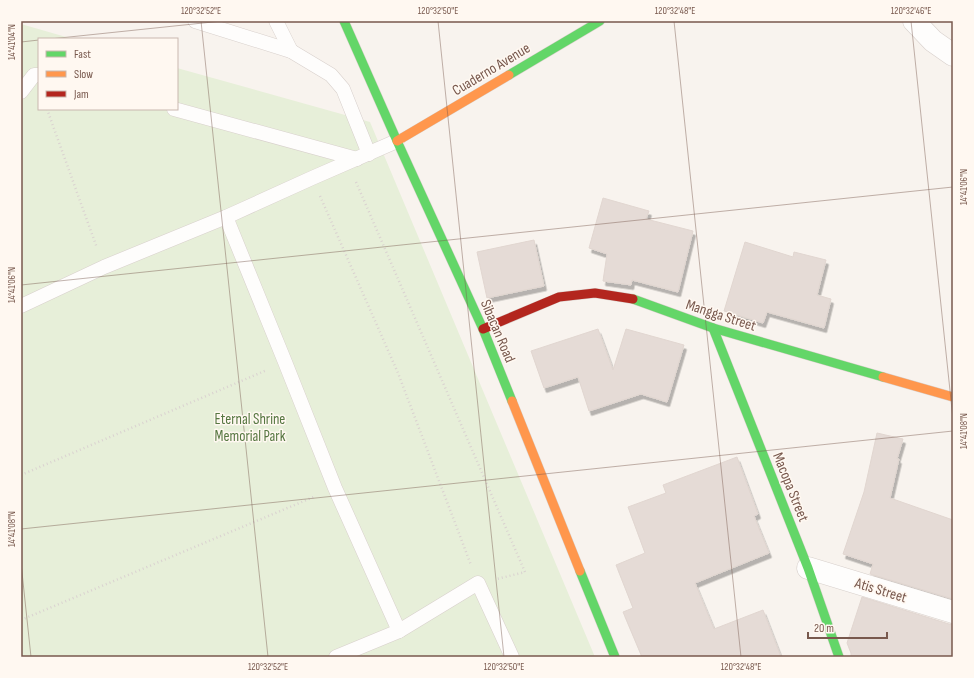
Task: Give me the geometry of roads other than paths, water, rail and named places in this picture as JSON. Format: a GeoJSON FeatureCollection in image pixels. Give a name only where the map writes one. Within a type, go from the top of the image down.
{"type":"FeatureCollection","features":[{"type":"Feature","properties":{"kind":"street","name":"Sibacan Road"},"geometry":{"type":"LineString","coordinates":[[344,21],[483,329],[615,657]]}},
{"type":"Feature","properties":{"kind":"street","name":"Cuaderno Avenue"},"geometry":{"type":"LineString","coordinates":[[398,141],[600,21]]}},
{"type":"Feature","properties":{"kind":"street"},"geometry":{"type":"LineString","coordinates":[[914,21],[933,41],[953,55]]}},
{"type":"Feature","properties":{"kind":"street","name":"Mangga Street"},"geometry":{"type":"LineString","coordinates":[[483,329],[559,297],[595,293],[630,298],[712,328],[953,397]]}},
{"type":"Feature","properties":{"kind":"street","name":"Macopa Street"},"geometry":{"type":"LineString","coordinates":[[712,328],[808,568],[839,657]]}},
{"type":"Feature","properties":{"kind":"street","name":"Atis Street"},"geometry":{"type":"LineString","coordinates":[[808,568],[953,612]]}},
{"type":"Feature","properties":{"kind":"lane"},"geometry":{"type":"LineString","coordinates":[[195,21],[291,51],[331,75],[343,89],[358,159]]}},
{"type":"Feature","properties":{"kind":"lane"},"geometry":{"type":"LineString","coordinates":[[276,21],[291,51]]}},
{"type":"Feature","properties":{"kind":"lane"},"geometry":{"type":"LineString","coordinates":[[21,92],[34,75],[38,75]]}},
{"type":"Feature","properties":{"kind":"lane"},"geometry":{"type":"LineString","coordinates":[[178,110],[358,159]]}},
{"type":"Feature","properties":{"kind":"lane"},"geometry":{"type":"LineString","coordinates":[[21,306],[104,267],[226,217],[398,141]]}},
{"type":"Feature","properties":{"kind":"lane"},"geometry":{"type":"LineString","coordinates":[[226,217],[335,488],[399,631]]}},
{"type":"Feature","properties":{"kind":"lane"},"geometry":{"type":"LineString","coordinates":[[336,657],[399,631],[478,583],[512,657]]}},
{"type":"Feature","properties":{"kind":"park label","name":"Eternal Shrine Memorial Park"},"geometry":{"type":"Point","coordinates":[250,428]}}]}
